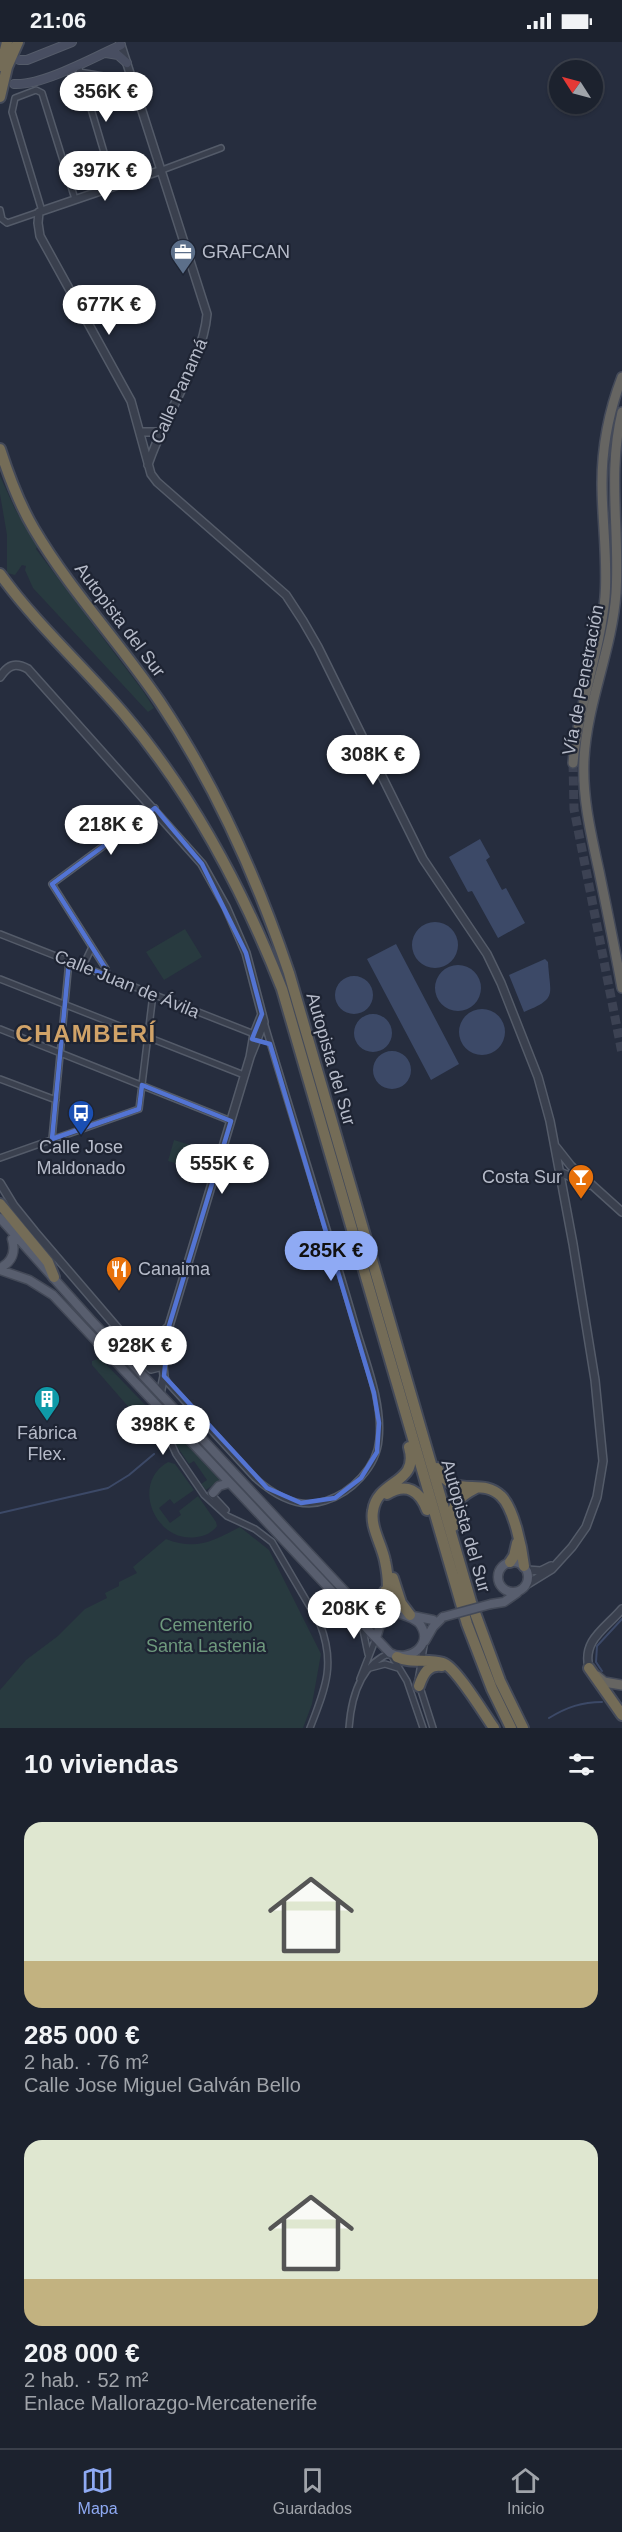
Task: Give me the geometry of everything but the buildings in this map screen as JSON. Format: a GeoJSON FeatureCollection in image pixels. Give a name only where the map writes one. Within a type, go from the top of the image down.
{"type":"FeatureCollection","features":[{"type":"Feature","properties":{"kind":"highway"},"geometry":{"type":"LineString","coordinates":[[0,57],[7,42]]}},
{"type":"Feature","properties":{"kind":"highway"},"geometry":{"type":"LineString","coordinates":[[0,72],[7,42]]}},
{"type":"Feature","properties":{"kind":"highway"},"geometry":{"type":"LineString","coordinates":[[0,97],[7,68],[18,42]]}},
{"type":"Feature","properties":{"kind":"highway","name":"Vía de Penetración"},"geometry":{"type":"LineString","coordinates":[[573,763],[578,718],[605,597],[603,453],[609,416],[622,377]]}},
{"type":"Feature","properties":{"kind":"highway","name":"Vía de Penetración"},"geometry":{"type":"LineString","coordinates":[[622,412],[613,468],[616,593],[611,631],[585,741],[584,791],[622,988]]}},
{"type":"Feature","properties":{"kind":"highway","name":"Autopista del Sur"},"geometry":{"type":"LineString","coordinates":[[0,449],[20,501],[51,555],[165,711],[189,748],[246,858],[269,913],[289,973],[458,1558],[485,1644],[500,1681],[524,1728]]}},
{"type":"Feature","properties":{"kind":"highway","name":"Autopista del Sur"},"geometry":{"type":"LineString","coordinates":[[0,574],[15,596],[123,713],[148,744],[193,807],[226,863],[252,917],[282,989],[437,1524],[478,1656],[511,1728]]}},
{"type":"Feature","properties":{"kind":"highway"},"geometry":{"type":"LineString","coordinates":[[0,580],[0,592]]}},
{"type":"Feature","properties":{"kind":"highway"},"geometry":{"type":"LineString","coordinates":[[0,1204],[48,1262],[54,1277]]}},
{"type":"Feature","properties":{"kind":"highway"},"geometry":{"type":"LineString","coordinates":[[384,1612],[389,1590],[385,1561],[373,1519],[373,1509],[383,1491],[402,1478],[409,1470],[411,1455],[407,1439],[410,1429]]}},
{"type":"Feature","properties":{"kind":"highway"},"geometry":{"type":"LineString","coordinates":[[423,1437],[430,1442],[443,1479],[454,1486],[493,1490],[501,1496],[508,1505],[520,1542],[525,1568]]}},
{"type":"Feature","properties":{"kind":"highway"},"geometry":{"type":"LineString","coordinates":[[458,1558],[461,1549],[452,1520],[452,1511],[460,1496],[476,1488]]}},
{"type":"Feature","properties":{"kind":"highway"},"geometry":{"type":"LineString","coordinates":[[379,1498],[398,1489],[413,1490],[421,1497],[430,1519],[437,1524]]}},
{"type":"Feature","properties":{"kind":"highway"},"geometry":{"type":"LineString","coordinates":[[510,1562],[516,1549],[516,1533]]}},
{"type":"Feature","properties":{"kind":"highway"},"geometry":{"type":"LineString","coordinates":[[385,1561],[390,1568],[401,1603],[413,1618]]}},
{"type":"Feature","properties":{"kind":"highway"},"geometry":{"type":"LineString","coordinates":[[366,1607],[381,1600],[388,1582]]}},
{"type":"Feature","properties":{"kind":"highway"},"geometry":{"type":"LineString","coordinates":[[395,1659],[420,1660],[448,1665],[458,1675],[462,1684]]}},
{"type":"Feature","properties":{"kind":"highway"},"geometry":{"type":"LineString","coordinates":[[419,1686],[424,1673],[437,1665],[448,1669],[462,1684],[494,1728]]}},
{"type":"Feature","properties":{"kind":"highway"},"geometry":{"type":"LineString","coordinates":[[589,1668],[604,1682],[622,1685]]}},
{"type":"Feature","properties":{"kind":"highway"},"geometry":{"type":"LineString","coordinates":[[589,1668],[622,1715]]}},
{"type":"Feature","properties":{"kind":"main road"},"geometry":{"type":"LineString","coordinates":[[19,60],[27,60],[72,42]]}},
{"type":"Feature","properties":{"kind":"main road"},"geometry":{"type":"LineString","coordinates":[[14,84],[25,85],[78,69],[121,44]]}},
{"type":"Feature","properties":{"kind":"main road"},"geometry":{"type":"LineString","coordinates":[[105,53],[118,55],[127,63]]}},
{"type":"Feature","properties":{"kind":"main road"},"geometry":{"type":"LineString","coordinates":[[0,1218],[90,1319],[353,1600],[366,1607],[384,1612],[433,1620],[504,1602],[526,1585],[528,1580],[525,1568],[510,1562],[499,1572],[499,1594],[491,1604]]}},
{"type":"Feature","properties":{"kind":"main road"},"geometry":{"type":"LineString","coordinates":[[1,1228],[39,1269],[54,1277]]}},
{"type":"Feature","properties":{"kind":"main road"},"geometry":{"type":"LineString","coordinates":[[0,1269],[8,1263],[14,1253],[12,1239]]}},
{"type":"Feature","properties":{"kind":"main road"},"geometry":{"type":"LineString","coordinates":[[0,1269],[29,1280],[53,1295],[395,1659],[415,1652],[443,1617]]}},
{"type":"Feature","properties":{"kind":"main road"},"geometry":{"type":"LineString","coordinates":[[90,1319],[103,1326],[122,1347],[127,1348],[132,1345]]}},
{"type":"Feature","properties":{"kind":"main road"},"geometry":{"type":"LineString","coordinates":[[208,1494],[219,1486],[229,1483]]}},
{"type":"Feature","properties":{"kind":"main road"},"geometry":{"type":"LineString","coordinates":[[500,1586],[508,1592],[518,1592]]}},
{"type":"Feature","properties":{"kind":"main road"},"geometry":{"type":"LineString","coordinates":[[376,1638],[384,1612]]}},
{"type":"Feature","properties":{"kind":"main road"},"geometry":{"type":"LineString","coordinates":[[413,1618],[423,1628],[425,1641]]}},
{"type":"Feature","properties":{"kind":"street","name":"Calle Panamá"},"geometry":{"type":"LineString","coordinates":[[121,44],[207,314],[205,334],[160,432],[148,465]]}},
{"type":"Feature","properties":{"kind":"street"},"geometry":{"type":"LineString","coordinates":[[114,186],[78,69],[133,81]]}},
{"type":"Feature","properties":{"kind":"street"},"geometry":{"type":"LineString","coordinates":[[75,199],[42,93],[36,90],[15,98],[13,120],[41,211],[38,229],[45,246],[131,401],[148,465],[157,482],[286,595],[318,646],[423,859],[487,954],[501,983],[541,1086],[560,1172],[595,1380],[603,1461],[602,1478],[591,1518],[580,1537],[546,1574],[526,1585]]}},
{"type":"Feature","properties":{"kind":"street"},"geometry":{"type":"LineString","coordinates":[[0,210],[2,219],[7,223],[221,148]]}},
{"type":"Feature","properties":{"kind":"street"},"geometry":{"type":"LineString","coordinates":[[140,432],[160,432]]}},
{"type":"Feature","properties":{"kind":"street"},"geometry":{"type":"LineString","coordinates":[[0,676],[10,666],[18,664],[28,669],[202,864],[226,907],[246,953],[270,1044],[341,1276],[376,1402],[379,1423],[376,1452],[361,1478],[335,1498],[319,1503],[301,1503],[285,1498],[255,1478],[164,1376]]}},
{"type":"Feature","properties":{"kind":"street"},"geometry":{"type":"LineString","coordinates":[[107,976],[106,969],[52,884],[154,808]]}},
{"type":"Feature","properties":{"kind":"street","name":"Calle Juan de Ávila"},"geometry":{"type":"LineString","coordinates":[[0,934],[254,1034]]}},
{"type":"Feature","properties":{"kind":"street"},"geometry":{"type":"LineString","coordinates":[[83,966],[92,947]]}},
{"type":"Feature","properties":{"kind":"street"},"geometry":{"type":"LineString","coordinates":[[52,1139],[69,961]]}},
{"type":"Feature","properties":{"kind":"street"},"geometry":{"type":"LineString","coordinates":[[0,979],[244,1075]]}},
{"type":"Feature","properties":{"kind":"street"},"geometry":{"type":"LineString","coordinates":[[0,1158],[139,1109],[153,994]]}},
{"type":"Feature","properties":{"kind":"street"},"geometry":{"type":"LineString","coordinates":[[250,1057],[254,1034],[263,1018]]}},
{"type":"Feature","properties":{"kind":"street"},"geometry":{"type":"LineString","coordinates":[[160,1394],[169,1326],[263,1018]]}},
{"type":"Feature","properties":{"kind":"street"},"geometry":{"type":"LineString","coordinates":[[0,1029],[231,1121]]}},
{"type":"Feature","properties":{"kind":"street"},"geometry":{"type":"LineString","coordinates":[[256,1043],[270,1044]]}},
{"type":"Feature","properties":{"kind":"street"},"geometry":{"type":"LineString","coordinates":[[0,1079],[56,1100]]}},
{"type":"Feature","properties":{"kind":"street"},"geometry":{"type":"LineString","coordinates":[[555,1145],[577,1172],[622,1212]]}},
{"type":"Feature","properties":{"kind":"street"},"geometry":{"type":"LineString","coordinates":[[560,1172],[568,1169],[577,1172]]}},
{"type":"Feature","properties":{"kind":"street"},"geometry":{"type":"LineString","coordinates":[[560,1172],[596,1189]]}},
{"type":"Feature","properties":{"kind":"street"},"geometry":{"type":"LineString","coordinates":[[564,1194],[568,1185],[580,1180]]}},
{"type":"Feature","properties":{"kind":"street"},"geometry":{"type":"LineString","coordinates":[[0,1183],[14,1206],[132,1345],[132,1350],[138,1357],[150,1369],[159,1367],[163,1359]]}},
{"type":"Feature","properties":{"kind":"street"},"geometry":{"type":"LineString","coordinates":[[138,1357],[169,1326]]}},
{"type":"Feature","properties":{"kind":"street"},"geometry":{"type":"LineString","coordinates":[[132,1345],[153,1348],[163,1359]]}},
{"type":"Feature","properties":{"kind":"street"},"geometry":{"type":"LineString","coordinates":[[154,1403],[176,1454],[227,1516],[240,1521]]}},
{"type":"Feature","properties":{"kind":"street"},"geometry":{"type":"LineString","coordinates":[[208,1494],[221,1507],[272,1542],[320,1624],[326,1638],[330,1665],[310,1728]]}},
{"type":"Feature","properties":{"kind":"street"},"geometry":{"type":"LineString","coordinates":[[525,1568],[541,1570],[558,1562]]}},
{"type":"Feature","properties":{"kind":"street"},"geometry":{"type":"LineString","coordinates":[[589,1668],[587,1653],[591,1641],[622,1609]]}},
{"type":"Feature","properties":{"kind":"street"},"geometry":{"type":"LineString","coordinates":[[360,1620],[368,1658]]}},
{"type":"Feature","properties":{"kind":"street"},"geometry":{"type":"LineString","coordinates":[[349,1728],[350,1712],[376,1638]]}},
{"type":"Feature","properties":{"kind":"street"},"geometry":{"type":"LineString","coordinates":[[425,1641],[417,1674],[433,1728]]}},
{"type":"Feature","properties":{"kind":"street"},"geometry":{"type":"LineString","coordinates":[[358,1687],[377,1658],[395,1659]]}},
{"type":"Feature","properties":{"kind":"street"},"geometry":{"type":"LineString","coordinates":[[369,1669],[395,1659]]}},
{"type":"Feature","properties":{"kind":"street"},"geometry":{"type":"LineString","coordinates":[[395,1659],[407,1681],[423,1728]]}},
{"type":"Feature","properties":{"kind":"highlighted area"},"geometry":{"type":"Polygon","coordinates":[[[155,808],[202,864],[246,953],[262,1014],[252,1039],[270,1044],[374,1393],[379,1423],[377,1452],[361,1478],[335,1498],[301,1503],[267,1488],[164,1376],[169,1326],[231,1121],[142,1085],[139,1109],[52,1139],[69,961],[111,977],[52,884],[155,808]]]}},
{"type":"Feature","properties":{"kind":"green space"},"geometry":{"type":"Polygon","coordinates":[[[0,476],[36,549],[143,691],[154,708],[148,712],[33,588],[25,570],[26,566],[22,565],[15,575],[7,573],[7,535],[0,494],[0,476]]]}},
{"type":"Feature","properties":{"kind":"green space"},"geometry":{"type":"Polygon","coordinates":[[[185,929],[202,957],[164,980],[146,952],[185,929]]]}},
{"type":"Feature","properties":{"kind":"green space"},"geometry":{"type":"Polygon","coordinates":[[[174,1140],[213,1152],[207,1173],[168,1161],[174,1140]]]}},
{"type":"Feature","properties":{"kind":"green space"},"geometry":{"type":"Polygon","coordinates":[[[101,1359],[155,1415],[159,1423],[158,1429],[150,1431],[92,1365],[92,1361],[101,1359]]]}},
{"type":"Feature","properties":{"kind":"green space"},"geometry":{"type":"Polygon","coordinates":[[[172,1430],[220,1480],[206,1490],[201,1484],[207,1480],[194,1461],[189,1464],[176,1445],[172,1430]]]}},
{"type":"Feature","properties":{"kind":"green space"},"geometry":{"type":"Polygon","coordinates":[[[168,1462],[175,1464],[194,1490],[174,1504],[170,1499],[159,1508],[170,1523],[181,1515],[179,1511],[198,1496],[217,1526],[203,1536],[182,1537],[169,1531],[159,1522],[152,1510],[149,1497],[151,1484],[157,1472],[168,1462]]]}},
{"type":"Feature","properties":{"kind":"green space","name":"Cementerio Santa Lastenia"},"geometry":{"type":"Polygon","coordinates":[[[240,1527],[269,1550],[321,1654],[312,1704],[303,1728],[0,1728],[0,1690],[26,1660],[58,1636],[85,1609],[107,1598],[105,1593],[119,1586],[119,1582],[137,1573],[133,1567],[166,1539],[186,1544],[204,1543],[240,1527]]]}},
{"type":"Feature","properties":{"kind":"water"},"geometry":{"type":"Polygon","coordinates":[[[480,839],[490,857],[486,860],[502,890],[506,888],[525,923],[498,938],[472,891],[468,892],[449,857],[480,839]]]}},
{"type":"Feature","properties":{"kind":"water"},"geometry":{"type":"Polygon","coordinates":[[[435,922],[451,929],[458,945],[451,961],[435,968],[419,961],[412,945],[419,929],[435,922]]]}},
{"type":"Feature","properties":{"kind":"water"},"geometry":{"type":"Polygon","coordinates":[[[396,944],[459,1064],[431,1080],[367,959],[396,944]]]}},
{"type":"Feature","properties":{"kind":"water"},"geometry":{"type":"Polygon","coordinates":[[[545,959],[548,962],[550,995],[542,1003],[524,1012],[509,975],[545,959]]]}},
{"type":"Feature","properties":{"kind":"water"},"geometry":{"type":"Polygon","coordinates":[[[458,965],[474,972],[481,988],[474,1004],[458,1011],[442,1004],[435,988],[442,972],[458,965]]]}},
{"type":"Feature","properties":{"kind":"water"},"geometry":{"type":"Polygon","coordinates":[[[354,976],[367,982],[373,995],[367,1008],[354,1014],[341,1008],[335,995],[341,982],[354,976]]]}},
{"type":"Feature","properties":{"kind":"water"},"geometry":{"type":"Polygon","coordinates":[[[482,1009],[498,1016],[505,1032],[498,1048],[482,1055],[466,1048],[459,1032],[466,1016],[482,1009]]]}},
{"type":"Feature","properties":{"kind":"water"},"geometry":{"type":"Polygon","coordinates":[[[373,1014],[386,1020],[392,1033],[386,1046],[373,1052],[360,1046],[354,1033],[360,1020],[373,1014]]]}},
{"type":"Feature","properties":{"kind":"water"},"geometry":{"type":"Polygon","coordinates":[[[392,1051],[405,1057],[411,1070],[405,1083],[392,1089],[379,1083],[373,1070],[379,1057],[392,1051]]]}},
{"type":"Feature","properties":{"kind":"waterway"},"geometry":{"type":"LineString","coordinates":[[0,1513],[108,1488],[129,1475],[154,1454]]}},
{"type":"Feature","properties":{"kind":"waterway"},"geometry":{"type":"LineString","coordinates":[[602,1671],[596,1662],[597,1646],[622,1619]]}},
{"type":"Feature","properties":{"kind":"waterway"},"geometry":{"type":"LineString","coordinates":[[549,1718],[575,1706],[602,1702]]}},
{"type":"Feature","properties":{"kind":"tunnel"},"geometry":{"type":"LineString","coordinates":[[573,763],[574,809],[622,1053]]}},
{"type":"Feature","properties":{"kind":"place","name":"GRAFCAN"},"geometry":{"type":"Point","coordinates":[183,275]}},
{"type":"Feature","properties":{"kind":"place","name":"Calle Jose Maldonado"},"geometry":{"type":"Point","coordinates":[81,1136]}},
{"type":"Feature","properties":{"kind":"place","name":"Costa Sur"},"geometry":{"type":"Point","coordinates":[581,1200]}},
{"type":"Feature","properties":{"kind":"place","name":"Canaima"},"geometry":{"type":"Point","coordinates":[119,1292]}},
{"type":"Feature","properties":{"kind":"place","name":"Fábrica Flex."},"geometry":{"type":"Point","coordinates":[47,1422]}},
{"type":"Feature","properties":{"kind":"district","name":"CHAMBERÍ"},"geometry":{"type":"Point","coordinates":[86,1034]}}]}
